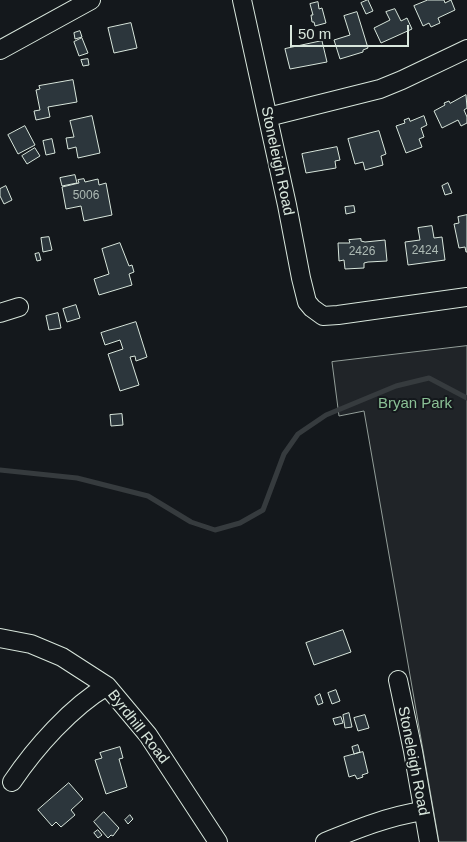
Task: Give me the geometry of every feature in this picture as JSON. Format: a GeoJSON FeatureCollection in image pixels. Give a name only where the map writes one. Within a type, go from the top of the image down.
{"type":"FeatureCollection","features":[{"type":"Feature","properties":{"kind":"street"},"geometry":{"type":"LineString","coordinates":[[0,50],[92,0]]}},
{"type":"Feature","properties":{"kind":"street","name":"Stoneleigh Road"},"geometry":{"type":"LineString","coordinates":[[242,0],[287,205],[300,278],[307,302],[323,316],[467,298]]}},
{"type":"Feature","properties":{"kind":"street"},"geometry":{"type":"LineString","coordinates":[[268,117],[380,89],[467,49]]}},
{"type":"Feature","properties":{"kind":"street"},"geometry":{"type":"LineString","coordinates":[[0,313],[19,307]]}},
{"type":"Feature","properties":{"kind":"street","name":"Byrdhill Road"},"geometry":{"type":"LineString","coordinates":[[0,638],[31,644],[62,657],[107,686],[148,735],[218,842]]}},
{"type":"Feature","properties":{"kind":"street","name":"Stoneleigh Road"},"geometry":{"type":"LineString","coordinates":[[398,680],[428,842]]}},
{"type":"Feature","properties":{"kind":"street"},"geometry":{"type":"LineString","coordinates":[[12,782],[25,763],[52,732],[94,694],[107,686]]}},
{"type":"Feature","properties":{"kind":"street"},"geometry":{"type":"LineString","coordinates":[[325,842],[367,825],[403,814],[423,811]]}},
{"type":"Feature","properties":{"kind":"green space","name":"Bryan Park"},"geometry":{"type":"Polygon","coordinates":[[[467,346],[467,842],[439,842],[364,411],[339,416],[332,362],[467,346]]]}},
{"type":"Feature","properties":{"kind":"building"},"geometry":{"type":"Polygon","coordinates":[[[368,0],[373,11],[366,14],[361,3],[368,0]]]}},
{"type":"Feature","properties":{"kind":"building"},"geometry":{"type":"Polygon","coordinates":[[[428,0],[444,0],[445,3],[451,0],[455,10],[438,18],[440,23],[431,27],[429,23],[423,26],[414,6],[428,0]]]}},
{"type":"Feature","properties":{"kind":"building"},"geometry":{"type":"Polygon","coordinates":[[[318,2],[319,9],[322,8],[326,23],[315,26],[314,22],[312,22],[311,15],[313,15],[310,4],[318,2]]]}},
{"type":"Feature","properties":{"kind":"building"},"geometry":{"type":"Polygon","coordinates":[[[395,9],[401,21],[407,18],[412,29],[381,43],[374,28],[390,20],[386,12],[395,9]]]}},
{"type":"Feature","properties":{"kind":"building"},"geometry":{"type":"Polygon","coordinates":[[[357,12],[368,48],[363,50],[363,52],[340,59],[334,40],[350,35],[344,16],[357,12]]]}},
{"type":"Feature","properties":{"kind":"building"},"geometry":{"type":"Polygon","coordinates":[[[131,23],[137,48],[114,53],[108,28],[131,23]]]}},
{"type":"Feature","properties":{"kind":"building"},"geometry":{"type":"Polygon","coordinates":[[[80,31],[82,37],[75,39],[74,33],[80,31]]]}},
{"type":"Feature","properties":{"kind":"building"},"geometry":{"type":"Polygon","coordinates":[[[82,38],[88,53],[79,56],[74,42],[82,38]]]}},
{"type":"Feature","properties":{"kind":"building"},"geometry":{"type":"Polygon","coordinates":[[[322,41],[327,62],[290,69],[285,49],[322,41]]]}},
{"type":"Feature","properties":{"kind":"building"},"geometry":{"type":"Polygon","coordinates":[[[88,59],[89,65],[83,66],[81,60],[88,59]]]}},
{"type":"Feature","properties":{"kind":"building"},"geometry":{"type":"Polygon","coordinates":[[[73,80],[77,102],[48,107],[50,117],[36,120],[34,111],[40,110],[36,90],[40,89],[39,86],[73,80]]]}},
{"type":"Feature","properties":{"kind":"building"},"geometry":{"type":"Polygon","coordinates":[[[466,95],[467,108],[464,110],[467,123],[461,126],[458,120],[442,128],[434,111],[445,105],[444,103],[449,101],[450,103],[466,95]]]}},
{"type":"Feature","properties":{"kind":"building"},"geometry":{"type":"Polygon","coordinates":[[[92,116],[100,153],[78,158],[76,147],[68,149],[66,138],[74,137],[70,121],[92,116]]]}},
{"type":"Feature","properties":{"kind":"building"},"geometry":{"type":"Polygon","coordinates":[[[424,116],[427,125],[421,128],[424,137],[419,139],[422,147],[406,153],[396,126],[405,123],[404,120],[409,118],[410,121],[424,116]]]}},
{"type":"Feature","properties":{"kind":"building"},"geometry":{"type":"Polygon","coordinates":[[[25,126],[35,145],[18,154],[8,135],[25,126]]]}},
{"type":"Feature","properties":{"kind":"building"},"geometry":{"type":"Polygon","coordinates":[[[379,131],[386,154],[381,156],[383,165],[365,170],[363,162],[355,164],[348,139],[379,131]]]}},
{"type":"Feature","properties":{"kind":"building"},"geometry":{"type":"Polygon","coordinates":[[[52,139],[55,153],[46,155],[43,141],[52,139]]]}},
{"type":"Feature","properties":{"kind":"building"},"geometry":{"type":"Polygon","coordinates":[[[337,147],[340,160],[335,161],[336,168],[306,173],[302,154],[337,147]]]}},
{"type":"Feature","properties":{"kind":"building"},"geometry":{"type":"Polygon","coordinates":[[[35,148],[40,156],[27,164],[22,156],[35,148]]]}},
{"type":"Feature","properties":{"kind":"building"},"geometry":{"type":"Polygon","coordinates":[[[75,175],[77,183],[62,186],[60,178],[75,175]]]}},
{"type":"Feature","properties":{"kind":"building"},"geometry":{"type":"Polygon","coordinates":[[[84,179],[85,182],[98,179],[99,185],[106,183],[112,215],[84,221],[81,206],[66,209],[62,187],[79,183],[78,180],[84,179]]]}},
{"type":"Feature","properties":{"kind":"building"},"geometry":{"type":"Polygon","coordinates":[[[448,183],[452,193],[445,195],[442,186],[448,183]]]}},
{"type":"Feature","properties":{"kind":"building"},"geometry":{"type":"Polygon","coordinates":[[[6,186],[12,200],[4,204],[0,196],[0,189],[6,186]]]}},
{"type":"Feature","properties":{"kind":"building"},"geometry":{"type":"Polygon","coordinates":[[[354,206],[355,212],[346,214],[345,207],[354,206]]]}},
{"type":"Feature","properties":{"kind":"building"},"geometry":{"type":"Polygon","coordinates":[[[467,215],[466,252],[465,247],[459,248],[454,224],[459,223],[458,217],[467,215]]]}},
{"type":"Feature","properties":{"kind":"building"},"geometry":{"type":"Polygon","coordinates":[[[432,226],[434,238],[442,237],[445,260],[408,265],[405,242],[420,240],[418,228],[432,226]]]}},
{"type":"Feature","properties":{"kind":"building"},"geometry":{"type":"Polygon","coordinates":[[[49,237],[52,250],[43,252],[41,238],[49,237]]]}},
{"type":"Feature","properties":{"kind":"building"},"geometry":{"type":"Polygon","coordinates":[[[361,239],[361,241],[365,242],[385,240],[387,261],[364,263],[364,268],[345,269],[344,260],[339,261],[338,243],[350,243],[349,240],[361,239]]]}},
{"type":"Feature","properties":{"kind":"building"},"geometry":{"type":"Polygon","coordinates":[[[120,243],[129,266],[132,265],[134,272],[129,274],[132,285],[99,295],[94,279],[109,274],[102,249],[120,243]]]}},
{"type":"Feature","properties":{"kind":"building"},"geometry":{"type":"Polygon","coordinates":[[[39,253],[41,260],[37,261],[35,254],[39,253]]]}},
{"type":"Feature","properties":{"kind":"building"},"geometry":{"type":"Polygon","coordinates":[[[76,305],[80,318],[67,322],[63,309],[76,305]]]}},
{"type":"Feature","properties":{"kind":"building"},"geometry":{"type":"Polygon","coordinates":[[[58,313],[61,328],[49,330],[46,316],[58,313]]]}},
{"type":"Feature","properties":{"kind":"building"},"geometry":{"type":"Polygon","coordinates":[[[136,322],[147,357],[136,361],[135,356],[130,357],[139,385],[120,391],[108,354],[123,349],[120,340],[105,345],[101,333],[136,322]]]}},
{"type":"Feature","properties":{"kind":"building"},"geometry":{"type":"Polygon","coordinates":[[[122,414],[123,425],[111,426],[110,415],[122,414]]]}},
{"type":"Feature","properties":{"kind":"building"},"geometry":{"type":"Polygon","coordinates":[[[343,630],[351,652],[314,665],[306,643],[343,630]]]}},
{"type":"Feature","properties":{"kind":"building"},"geometry":{"type":"Polygon","coordinates":[[[336,690],[340,701],[332,704],[328,693],[336,690]]]}},
{"type":"Feature","properties":{"kind":"building"},"geometry":{"type":"Polygon","coordinates":[[[320,694],[323,703],[318,705],[315,697],[320,694]]]}},
{"type":"Feature","properties":{"kind":"building"},"geometry":{"type":"Polygon","coordinates":[[[349,713],[352,727],[345,728],[343,715],[349,713]]]}},
{"type":"Feature","properties":{"kind":"building"},"geometry":{"type":"Polygon","coordinates":[[[365,715],[369,728],[358,731],[354,718],[365,715]]]}},
{"type":"Feature","properties":{"kind":"building"},"geometry":{"type":"Polygon","coordinates":[[[341,717],[343,723],[335,725],[333,719],[341,717]]]}},
{"type":"Feature","properties":{"kind":"building"},"geometry":{"type":"Polygon","coordinates":[[[358,745],[360,752],[354,754],[352,747],[358,745]]]}},
{"type":"Feature","properties":{"kind":"building"},"geometry":{"type":"Polygon","coordinates":[[[120,747],[123,758],[119,759],[127,787],[106,794],[95,760],[102,758],[100,753],[120,747]]]}},
{"type":"Feature","properties":{"kind":"building"},"geometry":{"type":"Polygon","coordinates":[[[363,752],[368,773],[357,779],[355,775],[349,777],[344,757],[363,752]]]}},
{"type":"Feature","properties":{"kind":"building"},"geometry":{"type":"Polygon","coordinates":[[[69,783],[83,799],[71,810],[75,815],[61,827],[56,822],[52,826],[38,810],[69,783]]]}},
{"type":"Feature","properties":{"kind":"building"},"geometry":{"type":"Polygon","coordinates":[[[104,812],[119,828],[113,836],[111,835],[108,838],[94,822],[104,812]]]}},
{"type":"Feature","properties":{"kind":"building"},"geometry":{"type":"Polygon","coordinates":[[[130,815],[133,819],[128,824],[125,820],[130,815]]]}},
{"type":"Feature","properties":{"kind":"building"},"geometry":{"type":"Polygon","coordinates":[[[98,830],[102,835],[98,838],[94,833],[98,830]]]}},
{"type":"Feature","properties":{"kind":"waterway"},"geometry":{"type":"LineString","coordinates":[[0,470],[77,478],[148,496],[191,522],[215,530],[240,523],[263,510],[284,454],[298,434],[326,415],[396,386],[429,378],[467,398]]}}]}
